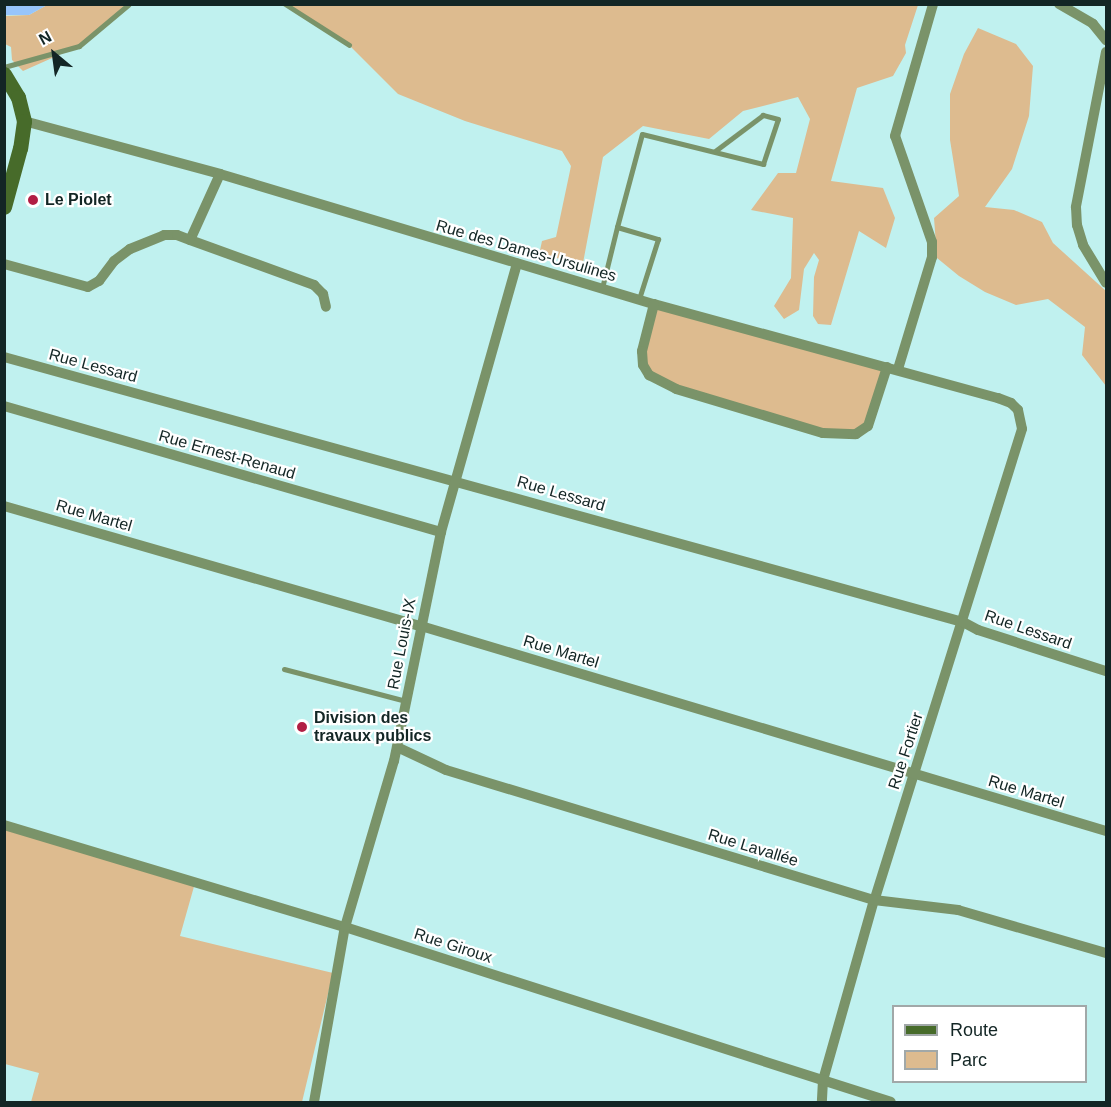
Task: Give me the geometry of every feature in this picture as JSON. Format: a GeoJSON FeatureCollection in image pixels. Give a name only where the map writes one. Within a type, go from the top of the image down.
{"type":"FeatureCollection","features":[{"type":"Feature","properties":{"kind":"main road"},"geometry":{"type":"LineString","coordinates":[[4,74],[18,97],[24,121],[10,172],[4,207]]}},
{"type":"Feature","properties":{"kind":"street"},"geometry":{"type":"LineString","coordinates":[[654,304],[642,351],[643,365],[648,375],[669,387],[823,433],[856,434],[868,426],[893,368],[932,257],[932,242],[895,136],[933,4]]}},
{"type":"Feature","properties":{"kind":"street"},"geometry":{"type":"LineString","coordinates":[[1059,4],[1092,24],[1107,40]]}},
{"type":"Feature","properties":{"kind":"street"},"geometry":{"type":"LineString","coordinates":[[1107,52],[1076,207],[1077,225],[1083,244],[1107,283]]}},
{"type":"Feature","properties":{"kind":"street","name":"Rue des Dames-Ursulines"},"geometry":{"type":"LineString","coordinates":[[24,121],[220,174],[654,304],[998,398],[1011,403],[1018,410]]}},
{"type":"Feature","properties":{"kind":"street"},"geometry":{"type":"LineString","coordinates":[[190,240],[220,174]]}},
{"type":"Feature","properties":{"kind":"street"},"geometry":{"type":"LineString","coordinates":[[4,264],[88,287],[99,281],[114,261],[130,249],[164,236],[177,235],[314,285],[323,294],[326,307]]}},
{"type":"Feature","properties":{"kind":"street","name":"Rue Louis-IX"},"geometry":{"type":"LineString","coordinates":[[314,1102],[345,927],[397,747],[441,532],[517,264]]}},
{"type":"Feature","properties":{"kind":"street","name":"Rue Lessard"},"geometry":{"type":"LineString","coordinates":[[4,357],[963,622],[989,634],[1107,671]]}},
{"type":"Feature","properties":{"kind":"street","name":"Rue Ernest-Renaud"},"geometry":{"type":"LineString","coordinates":[[4,406],[441,532]]}},
{"type":"Feature","properties":{"kind":"street","name":"Rue Fortier"},"geometry":{"type":"LineString","coordinates":[[822,1102],[823,1080],[874,900],[1022,429],[1018,410]]}},
{"type":"Feature","properties":{"kind":"street","name":"Rue Martel"},"geometry":{"type":"LineString","coordinates":[[4,506],[421,626],[1107,831]]}},
{"type":"Feature","properties":{"kind":"street","name":"Rue Lavallée"},"geometry":{"type":"LineString","coordinates":[[397,747],[446,770],[874,900],[958,910],[1107,953]]}},
{"type":"Feature","properties":{"kind":"street","name":"Rue Giroux"},"geometry":{"type":"LineString","coordinates":[[4,825],[345,927],[891,1102]]}},
{"type":"Feature","properties":{"kind":"lane"},"geometry":{"type":"LineString","coordinates":[[4,67],[79,46],[129,4]]}},
{"type":"Feature","properties":{"kind":"lane"},"geometry":{"type":"LineString","coordinates":[[285,4],[349,45]]}},
{"type":"Feature","properties":{"kind":"lane"},"geometry":{"type":"LineString","coordinates":[[602,289],[642,134],[763,164],[778,119],[764,115],[715,151]]}},
{"type":"Feature","properties":{"kind":"lane"},"geometry":{"type":"LineString","coordinates":[[617,227],[658,239],[639,299]]}},
{"type":"Feature","properties":{"kind":"lane"},"geometry":{"type":"LineString","coordinates":[[284,669],[406,701]]}},
{"type":"Feature","properties":{"kind":"green space"},"geometry":{"type":"Polygon","coordinates":[[[47,5],[128,5],[79,46],[23,71],[12,60],[11,47],[5,44],[4,16],[29,15],[47,5]]]}},
{"type":"Feature","properties":{"kind":"green space"},"geometry":{"type":"Polygon","coordinates":[[[285,5],[918,5],[905,45],[906,53],[893,76],[857,88],[831,181],[883,188],[895,218],[886,248],[859,231],[831,325],[818,324],[813,316],[814,277],[819,260],[814,253],[804,269],[799,310],[784,319],[774,306],[791,278],[793,218],[751,210],[778,173],[796,173],[810,119],[798,97],[743,111],[709,139],[643,126],[603,157],[583,263],[539,255],[542,241],[556,237],[571,166],[562,151],[465,121],[398,94],[349,45],[285,5]]]}},
{"type":"Feature","properties":{"kind":"green space"},"geometry":{"type":"Polygon","coordinates":[[[978,28],[1016,44],[1033,66],[1029,116],[1012,169],[985,207],[1014,210],[1042,222],[1053,243],[1106,291],[1106,386],[1082,355],[1085,327],[1048,299],[1016,305],[985,292],[959,276],[937,258],[934,218],[959,196],[950,140],[950,94],[964,54],[978,28]]]}},
{"type":"Feature","properties":{"kind":"green space"},"geometry":{"type":"Polygon","coordinates":[[[654,304],[887,367],[868,426],[842,434],[676,389],[643,365],[654,304]]]}},
{"type":"Feature","properties":{"kind":"green space"},"geometry":{"type":"Polygon","coordinates":[[[4,828],[195,883],[180,936],[333,973],[302,1102],[31,1102],[39,1073],[5,1064],[4,828]]]}},
{"type":"Feature","properties":{"kind":"water"},"geometry":{"type":"Polygon","coordinates":[[[4,5],[47,5],[29,15],[5,15],[4,5]]]}},
{"type":"Feature","properties":{"kind":"place","name":"Le Piolet"},"geometry":{"type":"Point","coordinates":[33,200]}},
{"type":"Feature","properties":{"kind":"place","name":"Division des travaux publics"},"geometry":{"type":"Point","coordinates":[302,727]}}]}
